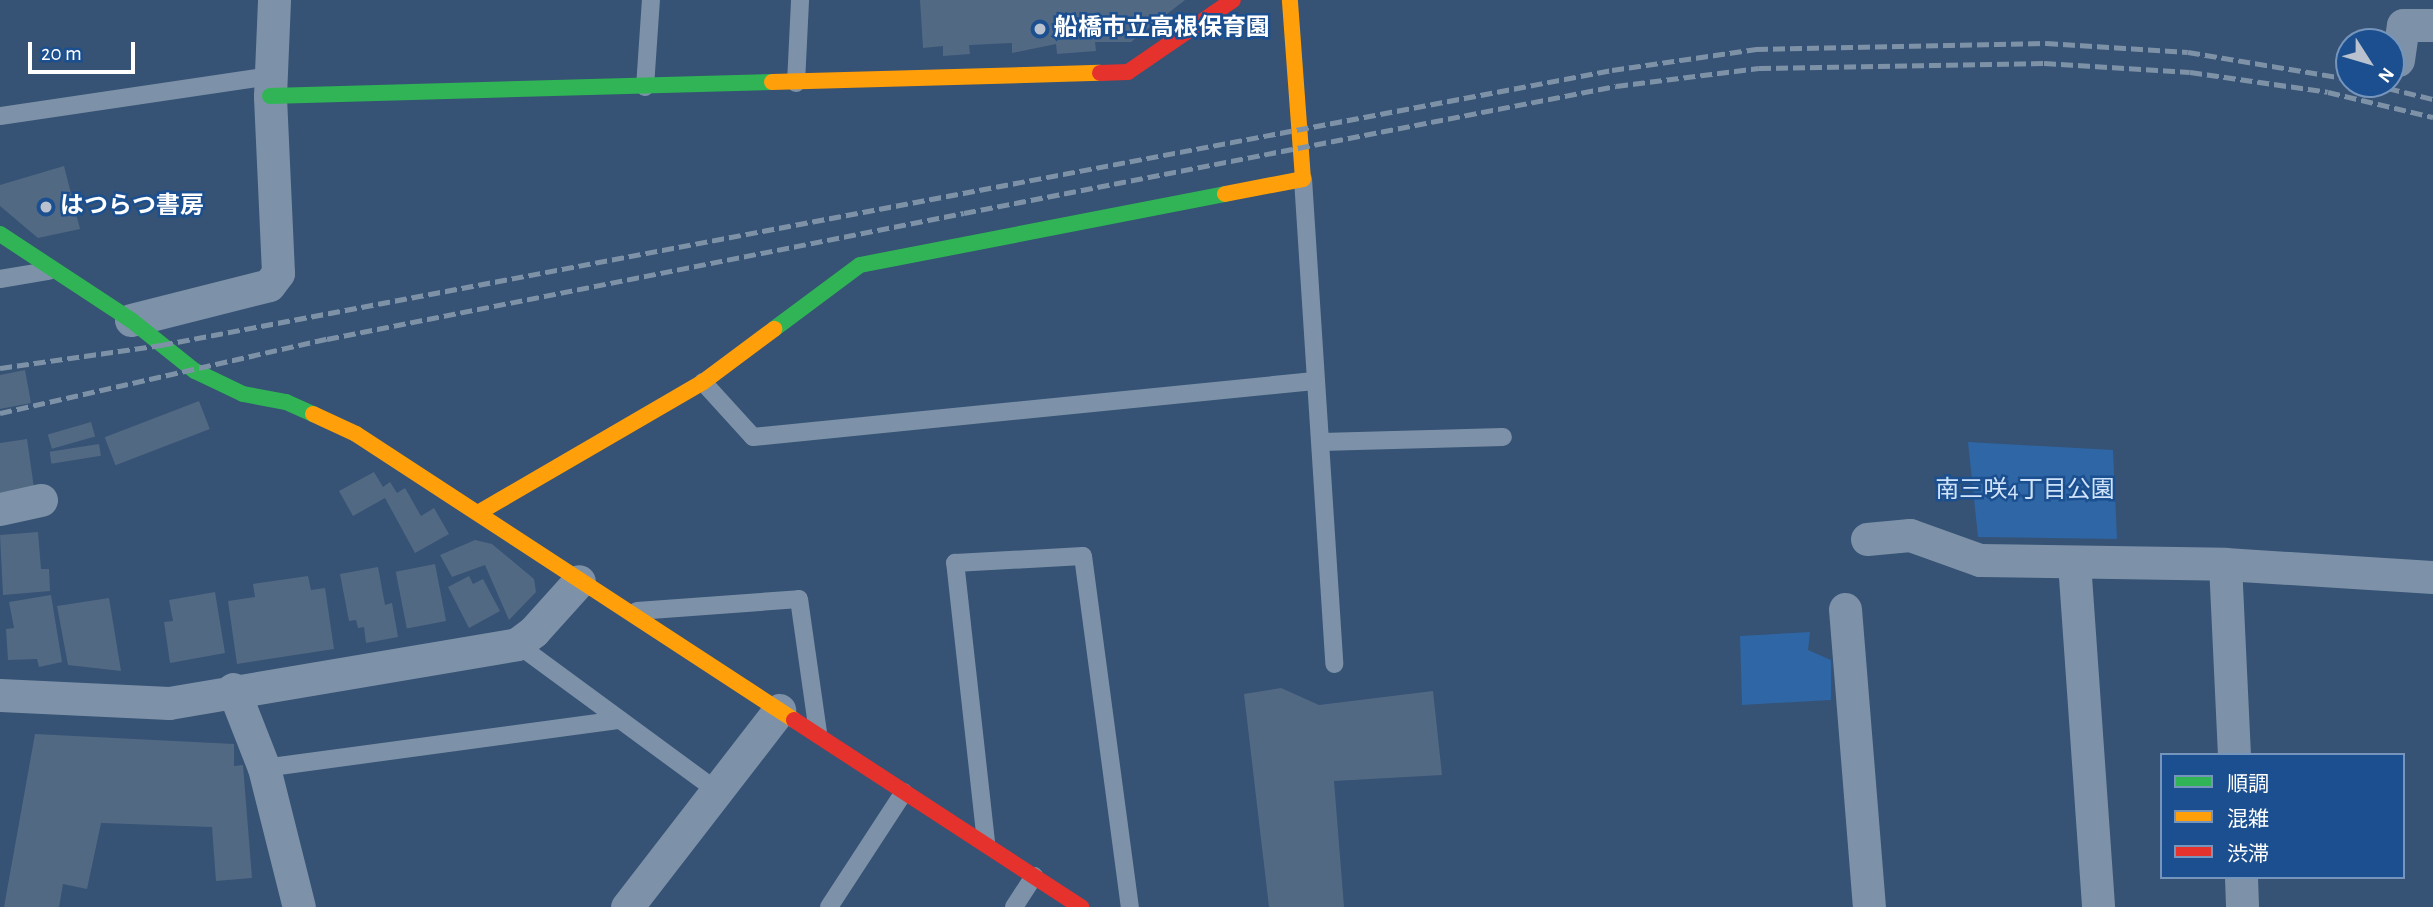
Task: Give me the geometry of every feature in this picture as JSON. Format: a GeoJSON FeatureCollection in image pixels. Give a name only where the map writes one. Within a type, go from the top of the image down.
{"type":"FeatureCollection","features":[{"type":"Feature","properties":{"kind":"street"},"geometry":{"type":"LineString","coordinates":[[131,320],[269,285],[278,273],[270,86],[274,0]]}},
{"type":"Feature","properties":{"kind":"street"},"geometry":{"type":"LineString","coordinates":[[270,86],[645,88],[1128,72],[1233,0]]}},
{"type":"Feature","properties":{"kind":"street"},"geometry":{"type":"LineString","coordinates":[[478,513],[703,383],[860,265],[1303,179],[1303,130],[1290,0]]}},
{"type":"Feature","properties":{"kind":"street"},"geometry":{"type":"LineString","coordinates":[[2403,28],[2403,25],[2433,25]]}},
{"type":"Feature","properties":{"kind":"street"},"geometry":{"type":"LineString","coordinates":[[0,233],[131,320],[195,371],[243,394],[286,402],[356,434],[1081,907]]}},
{"type":"Feature","properties":{"kind":"street"},"geometry":{"type":"LineString","coordinates":[[0,509],[40,500]]}},
{"type":"Feature","properties":{"kind":"street"},"geometry":{"type":"LineString","coordinates":[[1867,539],[1910,535],[1980,560],[2225,564],[2433,577]]}},
{"type":"Feature","properties":{"kind":"street"},"geometry":{"type":"LineString","coordinates":[[2074,562],[2098,907]]}},
{"type":"Feature","properties":{"kind":"street"},"geometry":{"type":"LineString","coordinates":[[2225,564],[2234,753]]}},
{"type":"Feature","properties":{"kind":"street"},"geometry":{"type":"LineString","coordinates":[[0,696],[169,703],[233,689],[517,644],[534,631],[579,581]]}},
{"type":"Feature","properties":{"kind":"street"},"geometry":{"type":"LineString","coordinates":[[1845,609],[1869,907]]}},
{"type":"Feature","properties":{"kind":"street"},"geometry":{"type":"LineString","coordinates":[[233,689],[264,768],[299,907]]}},
{"type":"Feature","properties":{"kind":"street"},"geometry":{"type":"LineString","coordinates":[[627,907],[779,710]]}},
{"type":"Feature","properties":{"kind":"street"},"geometry":{"type":"LineString","coordinates":[[2241,879],[2242,907]]}},
{"type":"Feature","properties":{"kind":"lane"},"geometry":{"type":"LineString","coordinates":[[645,88],[651,0]]}},
{"type":"Feature","properties":{"kind":"lane"},"geometry":{"type":"LineString","coordinates":[[796,83],[800,0]]}},
{"type":"Feature","properties":{"kind":"lane"},"geometry":{"type":"LineString","coordinates":[[0,116],[270,86]]}},
{"type":"Feature","properties":{"kind":"lane"},"geometry":{"type":"LineString","coordinates":[[1303,179],[1334,664]]}},
{"type":"Feature","properties":{"kind":"lane"},"geometry":{"type":"LineString","coordinates":[[0,279],[55,270]]}},
{"type":"Feature","properties":{"kind":"lane"},"geometry":{"type":"LineString","coordinates":[[703,383],[753,438],[1314,381]]}},
{"type":"Feature","properties":{"kind":"lane"},"geometry":{"type":"LineString","coordinates":[[1321,442],[1503,437]]}},
{"type":"Feature","properties":{"kind":"lane"},"geometry":{"type":"LineString","coordinates":[[987,845],[956,563],[1083,556],[1130,907]]}},
{"type":"Feature","properties":{"kind":"lane"},"geometry":{"type":"LineString","coordinates":[[630,612],[799,598],[818,735]]}},
{"type":"Feature","properties":{"kind":"lane"},"geometry":{"type":"LineString","coordinates":[[517,644],[717,790]]}},
{"type":"Feature","properties":{"kind":"lane"},"geometry":{"type":"LineString","coordinates":[[264,768],[620,720]]}},
{"type":"Feature","properties":{"kind":"lane"},"geometry":{"type":"LineString","coordinates":[[828,907],[904,792]]}},
{"type":"Feature","properties":{"kind":"lane"},"geometry":{"type":"LineString","coordinates":[[1014,907],[1034,876]]}},
{"type":"Feature","properties":{"kind":"green space","name":"南三咲4丁目公園"},"geometry":{"type":"Polygon","coordinates":[[[1968,442],[2113,450],[2117,539],[1978,537],[1968,442]]]}},
{"type":"Feature","properties":{"kind":"green space"},"geometry":{"type":"Polygon","coordinates":[[[1810,632],[1808,650],[1831,660],[1831,700],[1742,705],[1740,636],[1810,632]]]}},
{"type":"Feature","properties":{"kind":"building","name":"船橋市立高根保育園"},"geometry":{"type":"Polygon","coordinates":[[[920,0],[1185,0],[1131,42],[1095,42],[1096,51],[1057,54],[1056,44],[1012,53],[1012,43],[969,45],[970,54],[943,56],[943,46],[923,48],[920,0]]]}},
{"type":"Feature","properties":{"kind":"building"},"geometry":{"type":"Polygon","coordinates":[[[64,166],[80,229],[38,238],[0,206],[0,185],[64,166]]]}},
{"type":"Feature","properties":{"kind":"building"},"geometry":{"type":"Polygon","coordinates":[[[25,370],[31,403],[0,409],[0,375],[25,370]]]}},
{"type":"Feature","properties":{"kind":"building"},"geometry":{"type":"Polygon","coordinates":[[[199,401],[210,429],[115,465],[105,437],[199,401]]]}},
{"type":"Feature","properties":{"kind":"building"},"geometry":{"type":"Polygon","coordinates":[[[91,422],[95,436],[52,449],[48,434],[91,422]]]}},
{"type":"Feature","properties":{"kind":"building"},"geometry":{"type":"Polygon","coordinates":[[[27,439],[34,488],[0,493],[0,443],[27,439]]]}},
{"type":"Feature","properties":{"kind":"building"},"geometry":{"type":"Polygon","coordinates":[[[99,444],[101,456],[51,464],[50,452],[99,444]]]}},
{"type":"Feature","properties":{"kind":"building"},"geometry":{"type":"Polygon","coordinates":[[[374,472],[383,487],[390,482],[397,493],[405,488],[421,516],[434,508],[449,534],[415,553],[385,498],[353,516],[339,491],[374,472]]]}},
{"type":"Feature","properties":{"kind":"building"},"geometry":{"type":"Polygon","coordinates":[[[38,532],[41,569],[49,569],[50,591],[3,595],[0,535],[38,532]]]}},
{"type":"Feature","properties":{"kind":"building"},"geometry":{"type":"Polygon","coordinates":[[[475,540],[492,544],[534,579],[536,592],[509,620],[485,565],[452,577],[440,555],[475,540]]]}},
{"type":"Feature","properties":{"kind":"building"},"geometry":{"type":"Polygon","coordinates":[[[435,564],[446,621],[407,629],[396,572],[435,564]]]}},
{"type":"Feature","properties":{"kind":"building"},"geometry":{"type":"Polygon","coordinates":[[[378,567],[385,605],[392,603],[398,637],[366,643],[364,627],[358,628],[356,620],[349,621],[340,574],[378,567]]]}},
{"type":"Feature","properties":{"kind":"building"},"geometry":{"type":"Polygon","coordinates":[[[308,576],[311,590],[325,588],[334,649],[237,664],[228,601],[255,597],[253,584],[308,576]]]}},
{"type":"Feature","properties":{"kind":"building"},"geometry":{"type":"Polygon","coordinates":[[[469,576],[473,584],[483,579],[500,611],[469,628],[448,587],[469,576]]]}},
{"type":"Feature","properties":{"kind":"building"},"geometry":{"type":"Polygon","coordinates":[[[215,592],[225,653],[170,663],[164,622],[173,621],[169,600],[215,592]]]}},
{"type":"Feature","properties":{"kind":"building"},"geometry":{"type":"Polygon","coordinates":[[[51,595],[62,662],[39,667],[37,659],[8,660],[6,629],[14,628],[9,602],[51,595]]]}},
{"type":"Feature","properties":{"kind":"building"},"geometry":{"type":"Polygon","coordinates":[[[109,598],[121,671],[68,665],[57,606],[109,598]]]}},
{"type":"Feature","properties":{"kind":"building"},"geometry":{"type":"Polygon","coordinates":[[[1281,688],[1319,705],[1433,691],[1442,775],[1334,781],[1344,907],[1269,907],[1244,694],[1281,688]]]}},
{"type":"Feature","properties":{"kind":"building"},"geometry":{"type":"Polygon","coordinates":[[[35,734],[234,744],[234,766],[243,765],[252,878],[216,881],[212,827],[101,823],[87,889],[63,884],[59,907],[4,907],[35,734]]]}},
{"type":"Feature","properties":{"kind":"railway"},"geometry":{"type":"LineString","coordinates":[[0,368],[161,345],[1612,70],[1756,49],[2046,43],[2188,52],[2335,77]]}},
{"type":"Feature","properties":{"kind":"railway"},"geometry":{"type":"LineString","coordinates":[[0,413],[327,339],[964,213],[1616,86],[1759,68],[2044,63],[2190,72],[2328,92],[2433,117]]}},
{"type":"Feature","properties":{"kind":"railway"},"geometry":{"type":"LineString","coordinates":[[2405,92],[2433,99]]}},
{"type":"Feature","properties":{"kind":"traffic: fast"},"geometry":{"type":"LineString","coordinates":[[270,96],[772,82]]}},
{"type":"Feature","properties":{"kind":"traffic: fast"},"geometry":{"type":"LineString","coordinates":[[774,329],[860,265],[1225,194]]}},
{"type":"Feature","properties":{"kind":"traffic: fast"},"geometry":{"type":"LineString","coordinates":[[0,234],[131,320],[195,371],[243,394],[286,402],[313,414]]}},
{"type":"Feature","properties":{"kind":"traffic: slow"},"geometry":{"type":"LineString","coordinates":[[1225,194],[1303,179],[1290,0]]}},
{"type":"Feature","properties":{"kind":"traffic: slow"},"geometry":{"type":"LineString","coordinates":[[772,82],[1100,73]]}},
{"type":"Feature","properties":{"kind":"traffic: slow"},"geometry":{"type":"LineString","coordinates":[[478,513],[703,382],[774,329]]}},
{"type":"Feature","properties":{"kind":"traffic: slow"},"geometry":{"type":"LineString","coordinates":[[313,414],[356,434],[794,720]]}},
{"type":"Feature","properties":{"kind":"traffic: jam"},"geometry":{"type":"LineString","coordinates":[[1100,73],[1128,72],[1233,0]]}},
{"type":"Feature","properties":{"kind":"traffic: jam"},"geometry":{"type":"LineString","coordinates":[[794,720],[1081,907]]}},
{"type":"Feature","properties":{"kind":"place","name":"船橋市立高根保育園"},"geometry":{"type":"Point","coordinates":[1040,29]}},
{"type":"Feature","properties":{"kind":"place","name":"はつらつ書房"},"geometry":{"type":"Point","coordinates":[46,207]}}]}
